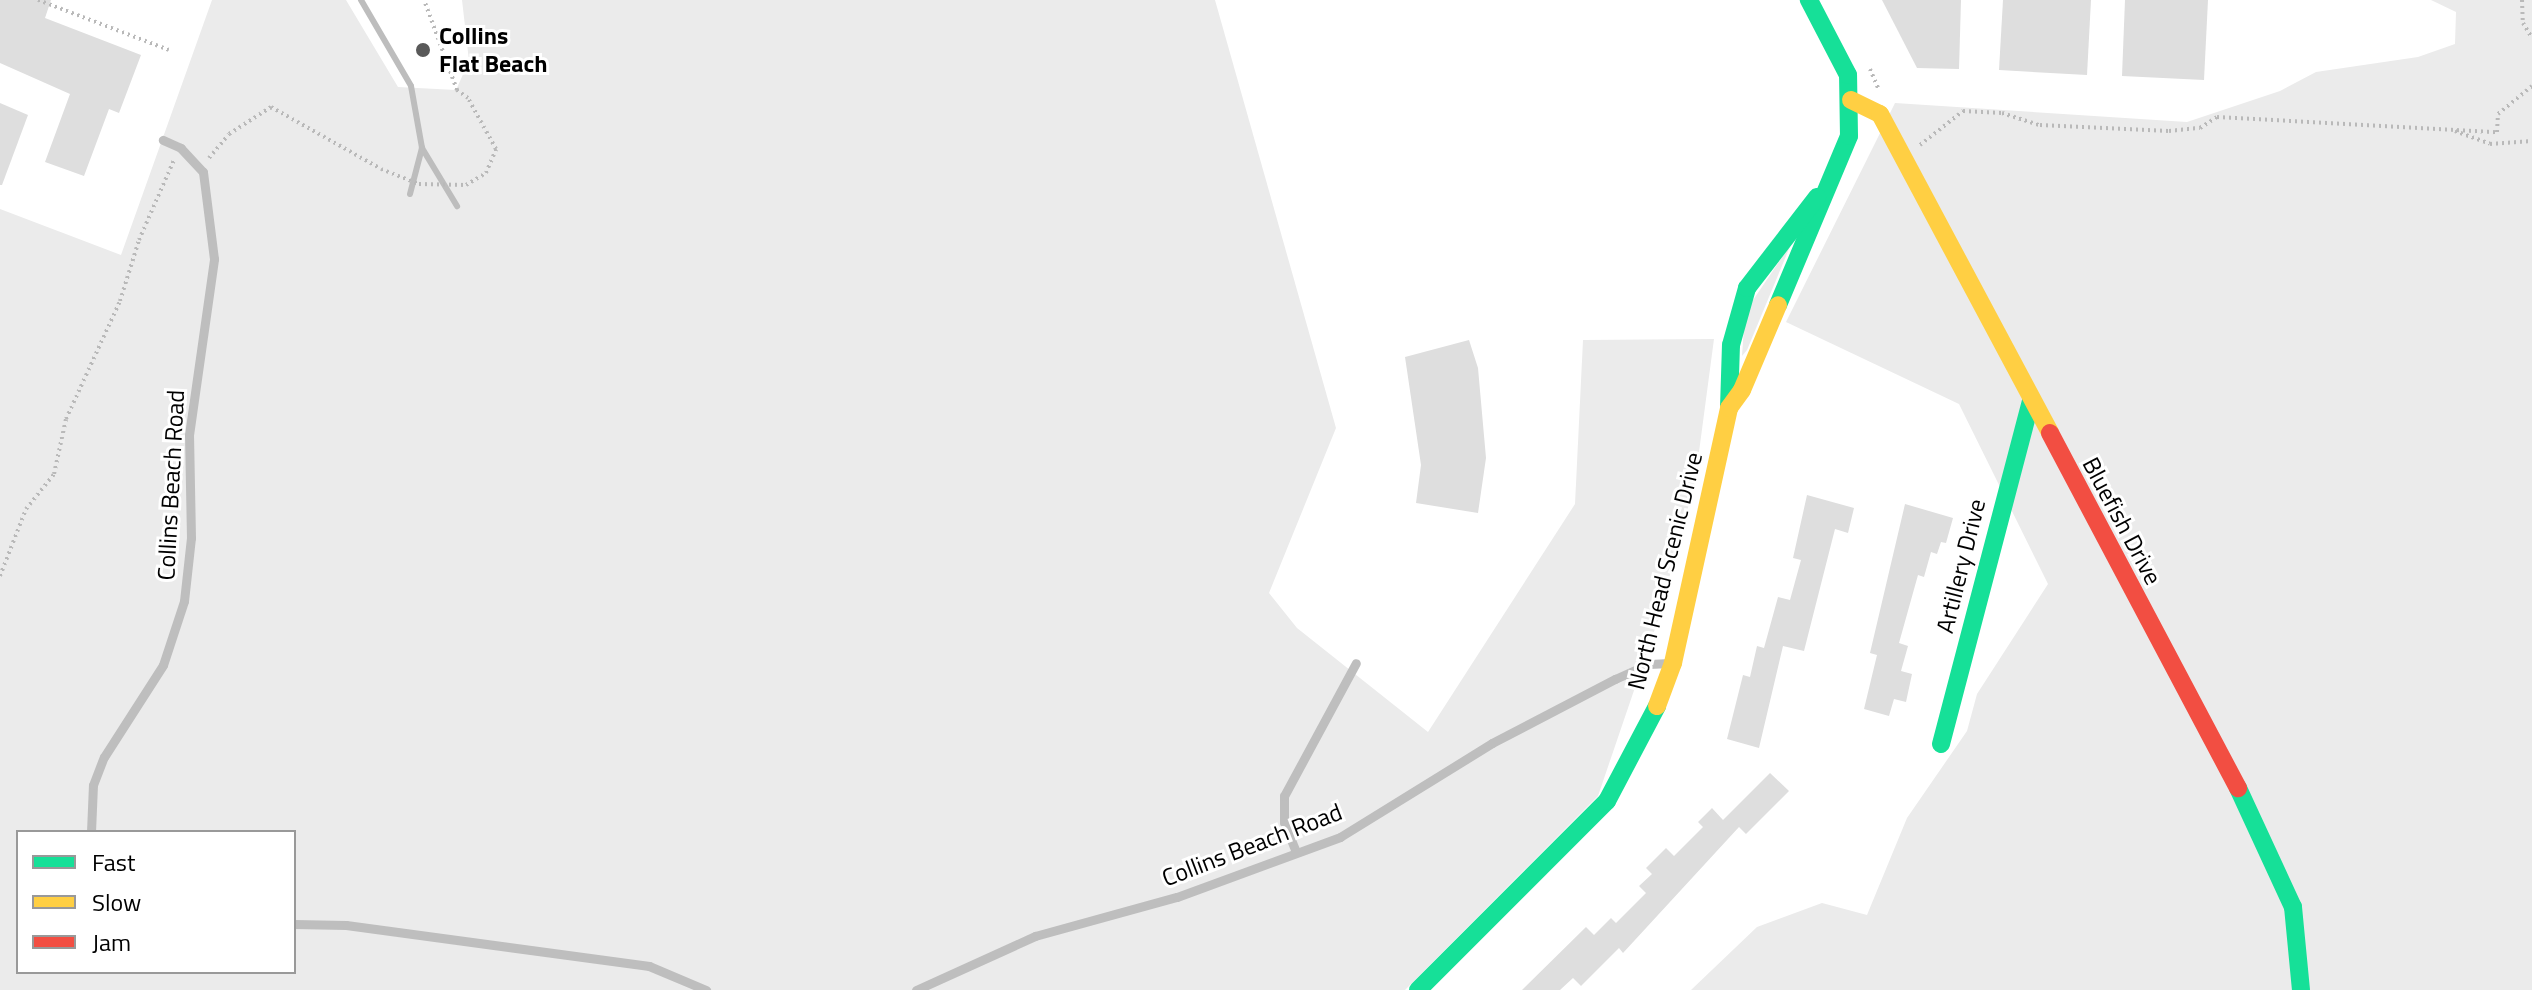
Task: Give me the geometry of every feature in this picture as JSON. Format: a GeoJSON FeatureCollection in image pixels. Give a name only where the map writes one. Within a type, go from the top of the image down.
{"type":"FeatureCollection","features":[{"type":"Feature","properties":{"kind":"street","name":"North Head Scenic Drive"},"geometry":{"type":"LineString","coordinates":[[1418,990],[1607,801],[1648,730],[1673,663],[1729,408],[1742,390],[1849,136],[1851,100],[1848,75],[1809,0]]}},
{"type":"Feature","properties":{"kind":"street","name":"Bluefish Drive"},"geometry":{"type":"LineString","coordinates":[[1851,100],[1880,114],[2225,761],[2293,907],[2301,990]]}},
{"type":"Feature","properties":{"kind":"street"},"geometry":{"type":"LineString","coordinates":[[1729,408],[1731,345],[1747,288],[1825,188]]}},
{"type":"Feature","properties":{"kind":"street","name":"Artillery Drive"},"geometry":{"type":"LineString","coordinates":[[1941,744],[2031,402]]}},
{"type":"Feature","properties":{"kind":"lane"},"geometry":{"type":"LineString","coordinates":[[163,140],[181,148],[203,172]]}},
{"type":"Feature","properties":{"kind":"lane","name":"Collins Beach Road"},"geometry":{"type":"LineString","coordinates":[[91,830],[93,785],[104,757],[163,665],[184,601],[191,538],[189,435],[214,259],[203,172]]}},
{"type":"Feature","properties":{"kind":"lane"},"geometry":{"type":"LineString","coordinates":[[1296,852],[1284,822],[1284,796],[1356,663]]}},
{"type":"Feature","properties":{"kind":"lane","name":"Collins Beach Road"},"geometry":{"type":"LineString","coordinates":[[916,990],[1035,936],[1177,897],[1340,837],[1492,743],[1615,679],[1649,664],[1673,663]]}},
{"type":"Feature","properties":{"kind":"lane"},"geometry":{"type":"LineString","coordinates":[[296,924],[346,925],[649,966],[706,990]]}},
{"type":"Feature","properties":{"kind":"path"},"geometry":{"type":"LineString","coordinates":[[38,0],[169,50]]}},
{"type":"Feature","properties":{"kind":"path"},"geometry":{"type":"LineString","coordinates":[[203,172],[229,134],[271,107],[419,184],[452,187],[486,173],[496,149],[468,98],[457,90],[424,0]]}},
{"type":"Feature","properties":{"kind":"path"},"geometry":{"type":"LineString","coordinates":[[2522,0],[2523,23],[2532,38]]}},
{"type":"Feature","properties":{"kind":"path"},"geometry":{"type":"LineString","coordinates":[[1903,156],[1963,111],[2002,113],[2040,125],[2169,131],[2217,117],[2497,132],[2498,114],[2532,86]]}},
{"type":"Feature","properties":{"kind":"path"},"geometry":{"type":"LineString","coordinates":[[2449,128],[2490,144],[2532,141]]}},
{"type":"Feature","properties":{"kind":"path"},"geometry":{"type":"LineString","coordinates":[[0,576],[26,509],[54,474],[66,419],[120,301],[158,189],[181,148]]}},
{"type":"Feature","properties":{"kind":"shaded area"},"geometry":{"type":"Polygon","coordinates":[[[212,0],[346,0],[398,87],[456,90],[469,61],[462,0],[1215,0],[1336,428],[1269,593],[1297,628],[1428,732],[1575,504],[1583,340],[1714,339],[1695,482],[1657,623],[1598,796],[1405,990],[0,990],[0,209],[121,255],[212,0]]]}},
{"type":"Feature","properties":{"kind":"shaded area"},"geometry":{"type":"Polygon","coordinates":[[[2431,0],[2532,0],[2532,990],[1691,990],[1757,927],[1822,903],[1867,915],[1907,818],[1967,731],[1977,694],[2048,584],[1959,404],[1786,322],[1895,103],[2187,122],[2280,91],[2316,72],[2418,57],[2455,44],[2456,12],[2431,0]]]}},
{"type":"Feature","properties":{"kind":"shaded area"},"geometry":{"type":"Polygon","coordinates":[[[1791,244],[1747,350],[1742,356],[1745,312],[1791,244]]]}},
{"type":"Feature","properties":{"kind":"building"},"geometry":{"type":"Polygon","coordinates":[[[0,0],[51,0],[45,18],[141,55],[119,113],[109,109],[84,176],[45,162],[70,94],[0,63],[0,0]]]}},
{"type":"Feature","properties":{"kind":"building"},"geometry":{"type":"Polygon","coordinates":[[[1882,0],[1961,0],[1959,69],[1917,68],[1882,0]]]}},
{"type":"Feature","properties":{"kind":"building"},"geometry":{"type":"Polygon","coordinates":[[[2003,0],[2091,0],[2087,75],[1999,70],[2003,0]]]}},
{"type":"Feature","properties":{"kind":"building"},"geometry":{"type":"Polygon","coordinates":[[[2125,0],[2208,0],[2204,80],[2122,76],[2125,0]]]}},
{"type":"Feature","properties":{"kind":"building"},"geometry":{"type":"Polygon","coordinates":[[[0,103],[28,115],[2,185],[0,185],[0,103]]]}},
{"type":"Feature","properties":{"kind":"building"},"geometry":{"type":"Polygon","coordinates":[[[1469,340],[1478,368],[1486,458],[1478,513],[1416,503],[1421,465],[1405,357],[1469,340]]]}},
{"type":"Feature","properties":{"kind":"building"},"geometry":{"type":"Polygon","coordinates":[[[1807,495],[1854,508],[1848,533],[1835,529],[1804,651],[1783,646],[1759,748],[1727,739],[1743,675],[1750,677],[1757,646],[1764,648],[1778,597],[1790,600],[1801,560],[1793,558],[1807,495]]]}},
{"type":"Feature","properties":{"kind":"building"},"geometry":{"type":"Polygon","coordinates":[[[1905,504],[1953,518],[1946,543],[1941,542],[1937,554],[1931,552],[1924,577],[1918,575],[1899,643],[1908,646],[1901,671],[1912,674],[1906,702],[1894,699],[1889,716],[1864,709],[1877,655],[1870,653],[1905,504]]]}},
{"type":"Feature","properties":{"kind":"building"},"geometry":{"type":"Polygon","coordinates":[[[1770,773],[1789,791],[1746,834],[1739,827],[1623,953],[1619,948],[1581,986],[1573,978],[1560,990],[1522,990],[1586,927],[1594,935],[1611,918],[1616,923],[1646,893],[1639,886],[1652,874],[1646,868],[1666,848],[1674,856],[1703,827],[1698,822],[1712,808],[1723,820],[1770,773]]]}},
{"type":"Feature","properties":{"kind":"waterway"},"geometry":{"type":"LineString","coordinates":[[361,0],[411,86],[422,148],[457,206]]}},
{"type":"Feature","properties":{"kind":"waterway"},"geometry":{"type":"LineString","coordinates":[[410,194],[422,148]]}},
{"type":"Feature","properties":{"kind":"traffic: fast"},"geometry":{"type":"LineString","coordinates":[[1778,305],[1849,136],[1848,75],[1809,0]]}},
{"type":"Feature","properties":{"kind":"traffic: fast"},"geometry":{"type":"LineString","coordinates":[[1729,408],[1731,345],[1747,288],[1817,197]]}},
{"type":"Feature","properties":{"kind":"traffic: fast"},"geometry":{"type":"LineString","coordinates":[[1941,744],[2031,402]]}},
{"type":"Feature","properties":{"kind":"traffic: fast"},"geometry":{"type":"LineString","coordinates":[[1418,990],[1607,801],[1657,706]]}},
{"type":"Feature","properties":{"kind":"traffic: fast"},"geometry":{"type":"LineString","coordinates":[[2238,788],[2293,907],[2301,990]]}},
{"type":"Feature","properties":{"kind":"traffic: slow"},"geometry":{"type":"LineString","coordinates":[[1851,100],[1880,114],[2050,433]]}},
{"type":"Feature","properties":{"kind":"traffic: slow"},"geometry":{"type":"LineString","coordinates":[[1657,706],[1673,663],[1729,408],[1742,390],[1778,305]]}},
{"type":"Feature","properties":{"kind":"traffic: jam"},"geometry":{"type":"LineString","coordinates":[[2050,433],[2238,788]]}},
{"type":"Feature","properties":{"kind":"place","name":"Collins Flat Beach"},"geometry":{"type":"Point","coordinates":[423,50]}}]}
